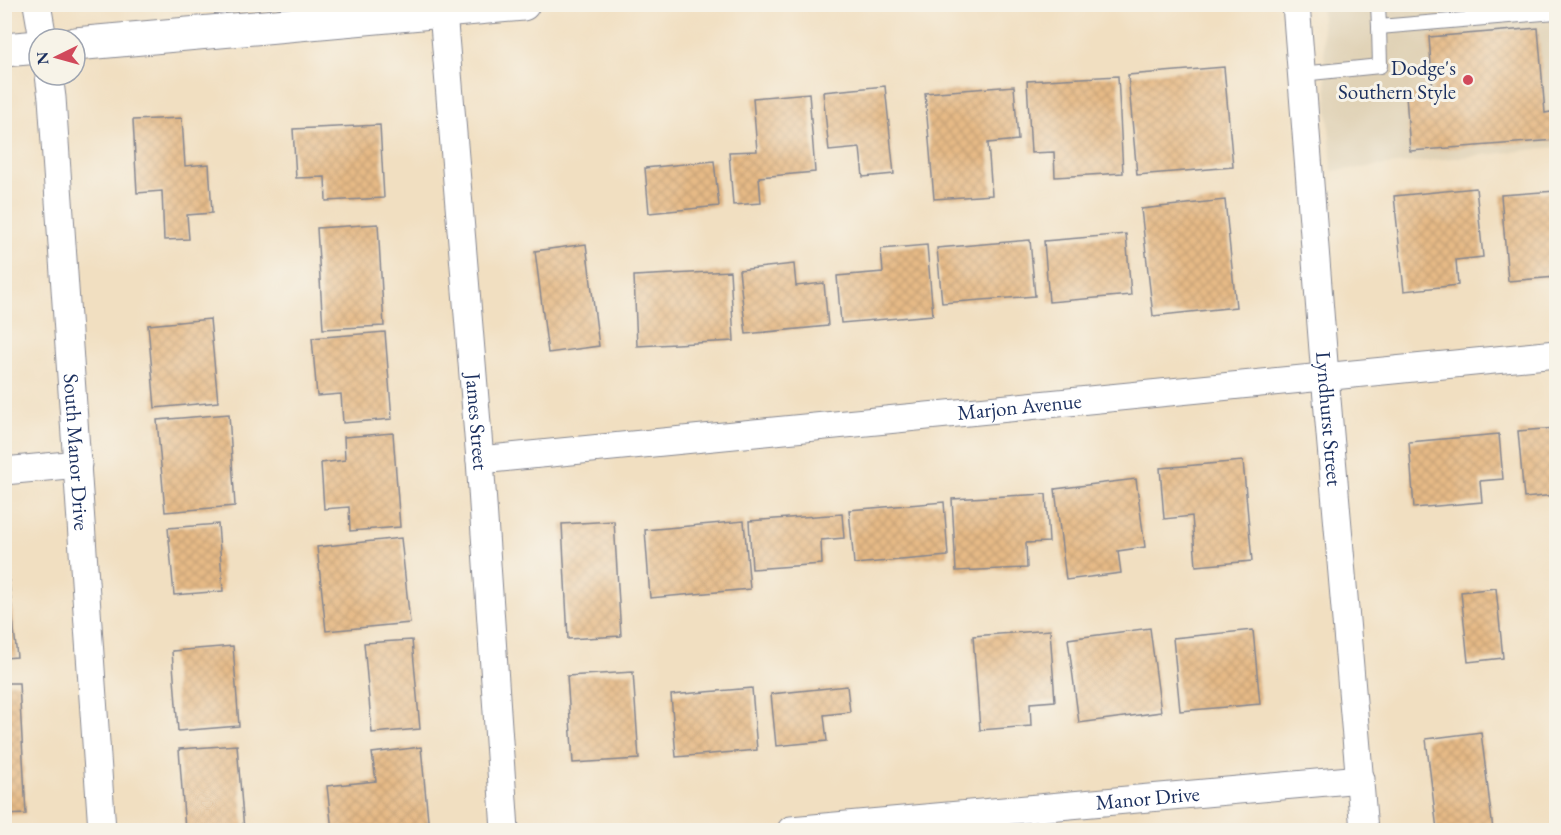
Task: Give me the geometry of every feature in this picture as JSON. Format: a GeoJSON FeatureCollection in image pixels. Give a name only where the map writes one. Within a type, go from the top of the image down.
{"type":"FeatureCollection","features":[{"type":"Feature","properties":{"kind":"street"},"geometry":{"type":"LineString","coordinates":[[37,4],[41,27]]}},
{"type":"Feature","properties":{"kind":"street"},"geometry":{"type":"LineString","coordinates":[[87,43],[523,4]]}},
{"type":"Feature","properties":{"kind":"street","name":"Lyndhurst Street"},"geometry":{"type":"LineString","coordinates":[[1296,4],[1364,831]]}},
{"type":"Feature","properties":{"kind":"street","name":"James Street"},"geometry":{"type":"LineString","coordinates":[[442,12],[480,460],[505,831]]}},
{"type":"Feature","properties":{"kind":"street"},"geometry":{"type":"LineString","coordinates":[[4,50],[27,48]]}},
{"type":"Feature","properties":{"kind":"street","name":"South Manor Drive"},"geometry":{"type":"LineString","coordinates":[[51,87],[102,831]]}},
{"type":"Feature","properties":{"kind":"street","name":"Marjon Avenue"},"geometry":{"type":"LineString","coordinates":[[480,460],[1557,354]]}},
{"type":"Feature","properties":{"kind":"street"},"geometry":{"type":"LineString","coordinates":[[4,471],[78,464]]}},
{"type":"Feature","properties":{"kind":"street","name":"Manor Drive"},"geometry":{"type":"LineString","coordinates":[[791,831],[1361,779]]}},
{"type":"Feature","properties":{"kind":"lane"},"geometry":{"type":"LineString","coordinates":[[1301,74],[1380,66],[1378,4]]}},
{"type":"Feature","properties":{"kind":"lane"},"geometry":{"type":"LineString","coordinates":[[1379,27],[1557,12]]}},
{"type":"Feature","properties":{"kind":"shaded area"},"geometry":{"type":"Polygon","coordinates":[[[1321,5],[1556,5],[1556,147],[1332,171],[1321,5]]]}},
{"type":"Feature","properties":{"kind":"building"},"geometry":{"type":"Polygon","coordinates":[[[1538,28],[1545,113],[1556,111],[1556,140],[1410,151],[1406,95],[1433,93],[1429,37],[1538,28]]]}},
{"type":"Feature","properties":{"kind":"building"},"geometry":{"type":"Polygon","coordinates":[[[1224,67],[1233,167],[1137,175],[1128,75],[1224,67]]]}},
{"type":"Feature","properties":{"kind":"building"},"geometry":{"type":"Polygon","coordinates":[[[1118,76],[1123,173],[1055,177],[1054,152],[1031,153],[1027,81],[1118,76]]]}},
{"type":"Feature","properties":{"kind":"building"},"geometry":{"type":"Polygon","coordinates":[[[885,86],[894,174],[863,177],[860,148],[829,151],[823,92],[885,86]]]}},
{"type":"Feature","properties":{"kind":"building"},"geometry":{"type":"Polygon","coordinates":[[[1014,86],[1018,140],[988,143],[992,195],[934,199],[925,93],[1014,86]]]}},
{"type":"Feature","properties":{"kind":"building"},"geometry":{"type":"Polygon","coordinates":[[[809,93],[815,172],[759,177],[761,203],[733,205],[729,152],[757,151],[753,98],[809,93]]]}},
{"type":"Feature","properties":{"kind":"building"},"geometry":{"type":"Polygon","coordinates":[[[182,118],[185,166],[209,164],[212,213],[187,215],[189,239],[164,240],[162,191],[137,193],[133,120],[182,118]]]}},
{"type":"Feature","properties":{"kind":"building"},"geometry":{"type":"Polygon","coordinates":[[[380,125],[384,198],[326,201],[325,177],[296,178],[293,129],[380,125]]]}},
{"type":"Feature","properties":{"kind":"building"},"geometry":{"type":"Polygon","coordinates":[[[714,161],[719,206],[649,213],[645,168],[714,161]]]}},
{"type":"Feature","properties":{"kind":"building"},"geometry":{"type":"Polygon","coordinates":[[[1476,188],[1483,257],[1456,260],[1458,285],[1404,291],[1394,196],[1476,188]]]}},
{"type":"Feature","properties":{"kind":"building"},"geometry":{"type":"Polygon","coordinates":[[[1556,191],[1556,277],[1508,281],[1501,195],[1556,191]]]}},
{"type":"Feature","properties":{"kind":"building"},"geometry":{"type":"Polygon","coordinates":[[[1225,200],[1236,307],[1153,316],[1141,209],[1225,200]]]}},
{"type":"Feature","properties":{"kind":"building"},"geometry":{"type":"Polygon","coordinates":[[[378,224],[384,326],[323,329],[317,228],[378,224]]]}},
{"type":"Feature","properties":{"kind":"building"},"geometry":{"type":"Polygon","coordinates":[[[1126,234],[1131,295],[1049,302],[1044,241],[1126,234]]]}},
{"type":"Feature","properties":{"kind":"building"},"geometry":{"type":"Polygon","coordinates":[[[1030,240],[1035,296],[942,303],[937,248],[1030,240]]]}},
{"type":"Feature","properties":{"kind":"building"},"geometry":{"type":"Polygon","coordinates":[[[586,244],[599,346],[548,353],[535,251],[586,244]]]}},
{"type":"Feature","properties":{"kind":"building"},"geometry":{"type":"Polygon","coordinates":[[[927,245],[933,315],[841,323],[837,276],[883,272],[881,249],[927,245]]]}},
{"type":"Feature","properties":{"kind":"building"},"geometry":{"type":"Polygon","coordinates":[[[794,264],[796,286],[824,283],[828,326],[746,334],[739,270],[794,264]]]}},
{"type":"Feature","properties":{"kind":"building"},"geometry":{"type":"Polygon","coordinates":[[[730,271],[734,341],[637,346],[634,276],[730,271]]]}},
{"type":"Feature","properties":{"kind":"building"},"geometry":{"type":"Polygon","coordinates":[[[210,319],[218,402],[155,408],[148,325],[210,319]]]}},
{"type":"Feature","properties":{"kind":"building"},"geometry":{"type":"Polygon","coordinates":[[[385,332],[392,419],[343,423],[341,394],[317,396],[312,338],[385,332]]]}},
{"type":"Feature","properties":{"kind":"building"},"geometry":{"type":"Polygon","coordinates":[[[229,414],[235,506],[165,512],[157,420],[229,414]]]}},
{"type":"Feature","properties":{"kind":"building"},"geometry":{"type":"Polygon","coordinates":[[[1556,428],[1556,495],[1524,498],[1518,431],[1556,428]]]}},
{"type":"Feature","properties":{"kind":"building"},"geometry":{"type":"Polygon","coordinates":[[[393,433],[400,527],[350,531],[349,507],[324,509],[321,463],[345,460],[344,437],[393,433]]]}},
{"type":"Feature","properties":{"kind":"building"},"geometry":{"type":"Polygon","coordinates":[[[1499,434],[1503,479],[1480,481],[1482,502],[1414,508],[1409,442],[1499,434]]]}},
{"type":"Feature","properties":{"kind":"building"},"geometry":{"type":"Polygon","coordinates":[[[1243,461],[1252,561],[1196,566],[1192,516],[1164,519],[1160,468],[1243,461]]]}},
{"type":"Feature","properties":{"kind":"building"},"geometry":{"type":"Polygon","coordinates":[[[1136,479],[1145,547],[1118,551],[1121,573],[1066,580],[1055,489],[1136,479]]]}},
{"type":"Feature","properties":{"kind":"building"},"geometry":{"type":"Polygon","coordinates":[[[1046,494],[1049,542],[1026,543],[1027,568],[956,571],[952,499],[1046,494]]]}},
{"type":"Feature","properties":{"kind":"building"},"geometry":{"type":"Polygon","coordinates":[[[944,502],[948,556],[854,564],[849,510],[944,502]]]}},
{"type":"Feature","properties":{"kind":"building"},"geometry":{"type":"Polygon","coordinates":[[[842,514],[844,538],[821,540],[822,564],[752,569],[749,521],[842,514]]]}},
{"type":"Feature","properties":{"kind":"building"},"geometry":{"type":"Polygon","coordinates":[[[614,521],[621,636],[568,639],[562,524],[614,521]]]}},
{"type":"Feature","properties":{"kind":"building"},"geometry":{"type":"Polygon","coordinates":[[[744,521],[750,589],[650,598],[645,530],[744,521]]]}},
{"type":"Feature","properties":{"kind":"building"},"geometry":{"type":"Polygon","coordinates":[[[218,524],[223,591],[174,595],[168,528],[218,524]]]}},
{"type":"Feature","properties":{"kind":"building"},"geometry":{"type":"Polygon","coordinates":[[[401,538],[410,623],[326,631],[317,547],[401,538]]]}},
{"type":"Feature","properties":{"kind":"building"},"geometry":{"type":"Polygon","coordinates":[[[4,554],[6,554],[17,657],[4,658],[4,554]]]}},
{"type":"Feature","properties":{"kind":"building"},"geometry":{"type":"Polygon","coordinates":[[[1496,588],[1503,658],[1468,662],[1461,592],[1496,588]]]}},
{"type":"Feature","properties":{"kind":"building"},"geometry":{"type":"Polygon","coordinates":[[[1150,628],[1161,712],[1079,723],[1068,639],[1150,628]]]}},
{"type":"Feature","properties":{"kind":"building"},"geometry":{"type":"Polygon","coordinates":[[[1050,630],[1055,701],[1030,703],[1031,726],[980,730],[973,636],[1050,630]]]}},
{"type":"Feature","properties":{"kind":"building"},"geometry":{"type":"Polygon","coordinates":[[[1253,630],[1260,704],[1180,711],[1173,638],[1253,630]]]}},
{"type":"Feature","properties":{"kind":"building"},"geometry":{"type":"Polygon","coordinates":[[[412,640],[420,729],[372,733],[364,643],[412,640]]]}},
{"type":"Feature","properties":{"kind":"building"},"geometry":{"type":"Polygon","coordinates":[[[233,646],[239,726],[178,731],[172,651],[233,646]]]}},
{"type":"Feature","properties":{"kind":"building"},"geometry":{"type":"Polygon","coordinates":[[[633,672],[639,759],[573,763],[567,676],[633,672]]]}},
{"type":"Feature","properties":{"kind":"building"},"geometry":{"type":"Polygon","coordinates":[[[4,683],[19,683],[26,814],[4,815],[4,683]]]}},
{"type":"Feature","properties":{"kind":"building"},"geometry":{"type":"Polygon","coordinates":[[[847,686],[850,712],[824,715],[827,741],[776,746],[771,694],[847,686]]]}},
{"type":"Feature","properties":{"kind":"building"},"geometry":{"type":"Polygon","coordinates":[[[752,688],[757,750],[676,757],[671,695],[752,688]]]}},
{"type":"Feature","properties":{"kind":"building"},"geometry":{"type":"Polygon","coordinates":[[[1481,732],[1493,830],[1437,830],[1426,739],[1481,732]]]}},
{"type":"Feature","properties":{"kind":"building"},"geometry":{"type":"Polygon","coordinates":[[[237,745],[244,830],[185,830],[179,749],[237,745]]]}},
{"type":"Feature","properties":{"kind":"building"},"geometry":{"type":"Polygon","coordinates":[[[421,747],[429,830],[332,830],[327,786],[376,781],[372,753],[421,747]]]}},
{"type":"Feature","properties":{"kind":"place","name":"Dodge's Southern Style"},"geometry":{"type":"Point","coordinates":[1468,80]}}]}
